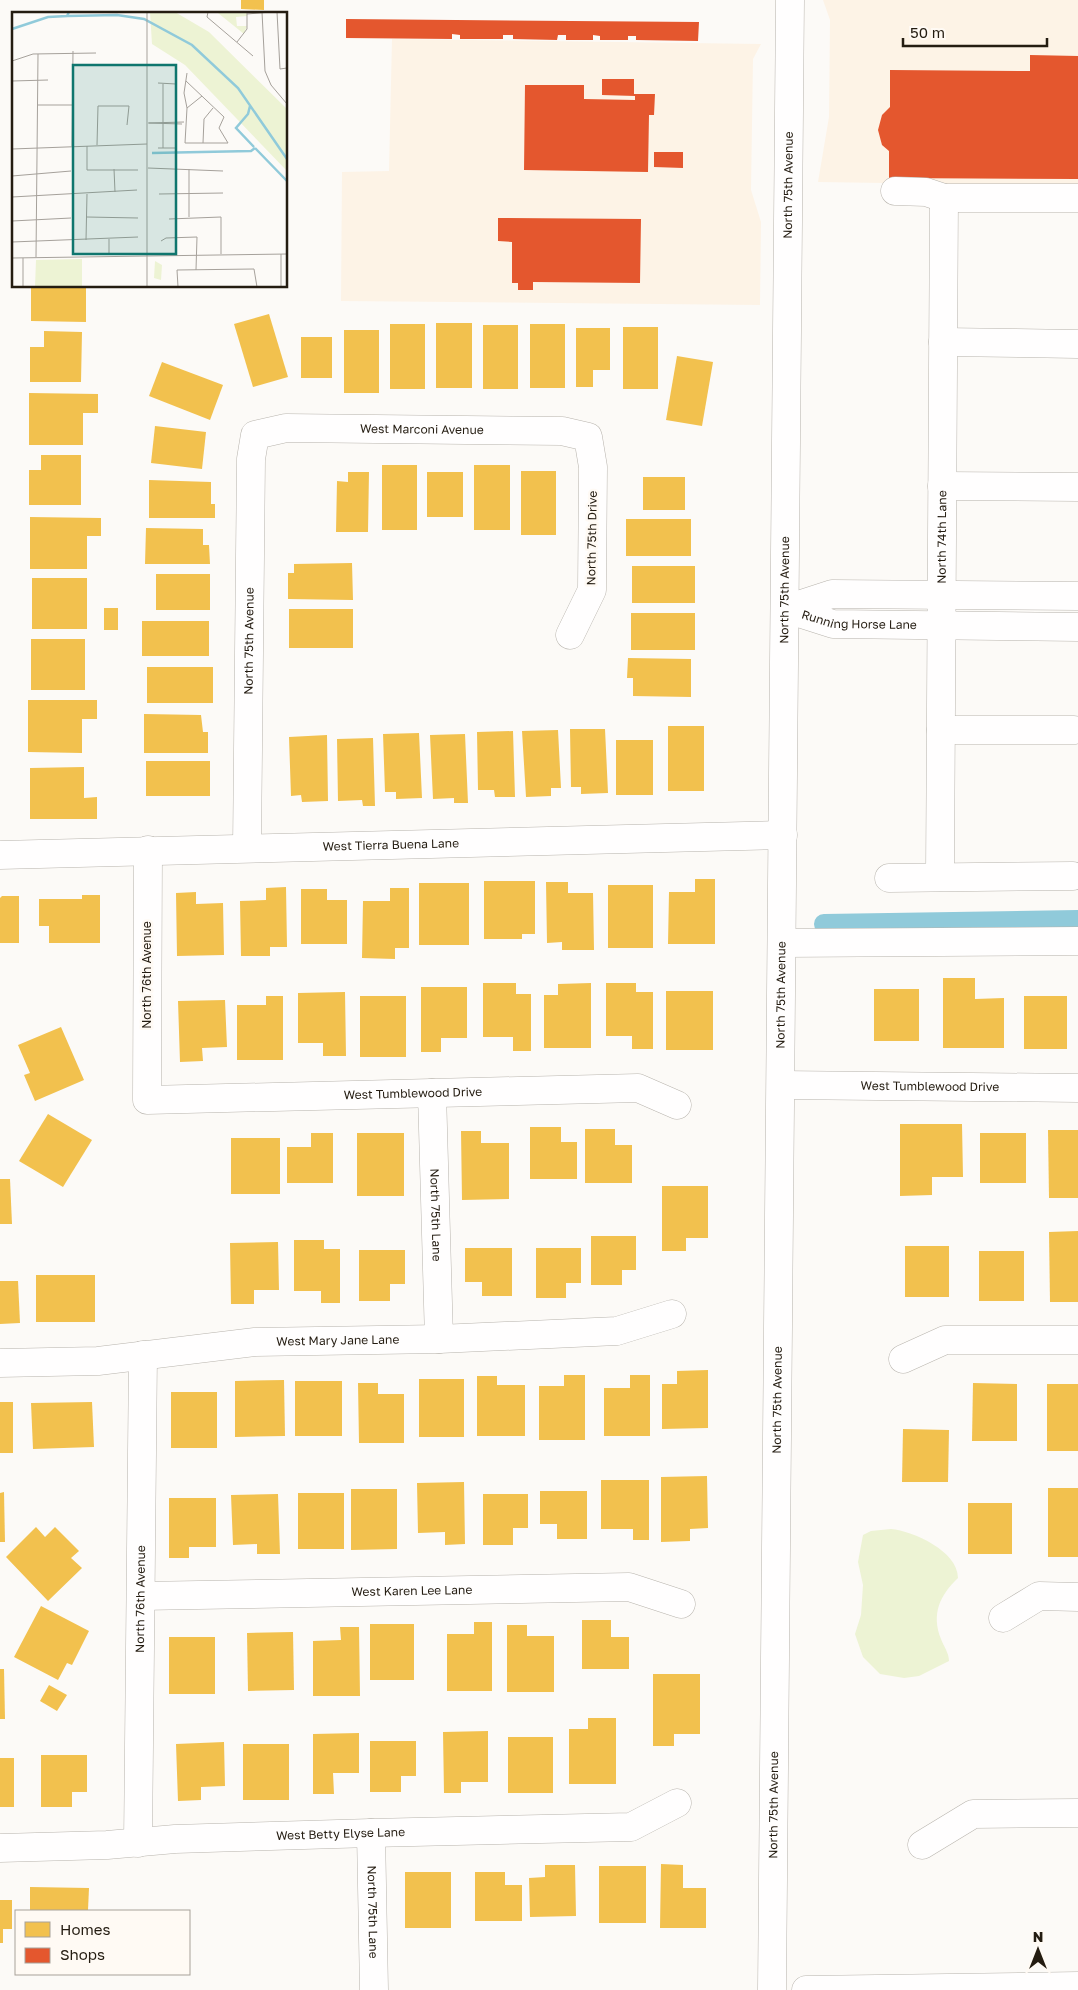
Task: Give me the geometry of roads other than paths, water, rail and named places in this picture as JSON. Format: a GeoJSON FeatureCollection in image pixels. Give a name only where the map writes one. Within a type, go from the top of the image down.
{"type":"FeatureCollection","features":[{"type":"Feature","properties":{"kind":"street","name":"North 75th Avenue"},"geometry":{"type":"LineString","coordinates":[[772,1990],[786,609],[790,0]]}},
{"type":"Feature","properties":{"kind":"street"},"geometry":{"type":"LineString","coordinates":[[894,191],[926,192],[944,198],[1078,198]]}},
{"type":"Feature","properties":{"kind":"street","name":"North 74th Lane"},"geometry":{"type":"LineString","coordinates":[[940,877],[944,198]]}},
{"type":"Feature","properties":{"kind":"street"},"geometry":{"type":"LineString","coordinates":[[943,342],[1077,344]]}},
{"type":"Feature","properties":{"kind":"street","name":"West Marconi Avenue"},"geometry":{"type":"LineString","coordinates":[[255,435],[286,428],[562,431],[588,437]]}},
{"type":"Feature","properties":{"kind":"street","name":"North 75th Avenue"},"geometry":{"type":"LineString","coordinates":[[247,847],[251,458],[255,435]]}},
{"type":"Feature","properties":{"kind":"street","name":"North 75th Drive"},"geometry":{"type":"LineString","coordinates":[[570,635],[592,590],[593,467],[588,437]]}},
{"type":"Feature","properties":{"kind":"street"},"geometry":{"type":"LineString","coordinates":[[942,486],[1078,487]]}},
{"type":"Feature","properties":{"kind":"street","name":"Running Horse Lane"},"geometry":{"type":"LineString","coordinates":[[786,609],[832,594],[1078,596]]}},
{"type":"Feature","properties":{"kind":"street","name":"Running Horse Lane"},"geometry":{"type":"LineString","coordinates":[[786,609],[833,624],[1078,627]]}},
{"type":"Feature","properties":{"kind":"street"},"geometry":{"type":"LineString","coordinates":[[941,730],[1074,730]]}},
{"type":"Feature","properties":{"kind":"street","name":"West Tierra Buena Lane"},"geometry":{"type":"LineString","coordinates":[[0,854],[783,835]]}},
{"type":"Feature","properties":{"kind":"street","name":"North 76th Avenue"},"geometry":{"type":"LineString","coordinates":[[147,1100],[148,850]]}},
{"type":"Feature","properties":{"kind":"street"},"geometry":{"type":"LineString","coordinates":[[889,878],[1072,876]]}},
{"type":"Feature","properties":{"kind":"street"},"geometry":{"type":"LineString","coordinates":[[782,943],[1078,941]]}},
{"type":"Feature","properties":{"kind":"street","name":"West Tumblewood Drive"},"geometry":{"type":"LineString","coordinates":[[781,1085],[1078,1088]]}},
{"type":"Feature","properties":{"kind":"street","name":"West Tumblewood Drive"},"geometry":{"type":"LineString","coordinates":[[147,1100],[638,1088],[677,1105]]}},
{"type":"Feature","properties":{"kind":"street","name":"North 75th Lane"},"geometry":{"type":"LineString","coordinates":[[432,1093],[439,1339]]}},
{"type":"Feature","properties":{"kind":"street","name":"West Mary Jane Lane"},"geometry":{"type":"LineString","coordinates":[[0,1363],[98,1361],[254,1342],[439,1339],[618,1332],[672,1314]]}},
{"type":"Feature","properties":{"kind":"street"},"geometry":{"type":"LineString","coordinates":[[903,1359],[945,1340],[1078,1340]]}},
{"type":"Feature","properties":{"kind":"street","name":"North 76th Avenue"},"geometry":{"type":"LineString","coordinates":[[138,1843],[143,1355]]}},
{"type":"Feature","properties":{"kind":"street","name":"West Karen Lee Lane"},"geometry":{"type":"LineString","coordinates":[[141,1596],[629,1587],[681,1604]]}},
{"type":"Feature","properties":{"kind":"street"},"geometry":{"type":"LineString","coordinates":[[1003,1618],[1039,1596],[1078,1596]]}},
{"type":"Feature","properties":{"kind":"street","name":"West Betty Elyse Lane"},"geometry":{"type":"LineString","coordinates":[[0,1848],[371,1832],[631,1827],[677,1803]]}},
{"type":"Feature","properties":{"kind":"street"},"geometry":{"type":"LineString","coordinates":[[922,1845],[973,1814],[1078,1813]]}},
{"type":"Feature","properties":{"kind":"street","name":"North 75th Lane"},"geometry":{"type":"LineString","coordinates":[[371,1832],[374,1990]]}},
{"type":"Feature","properties":{"kind":"street"},"geometry":{"type":"LineString","coordinates":[[806,1990],[1078,1986]]}},
{"type":"Feature","properties":{"kind":"waterway"},"geometry":{"type":"LineString","coordinates":[[824,924],[1078,920]]}}]}
